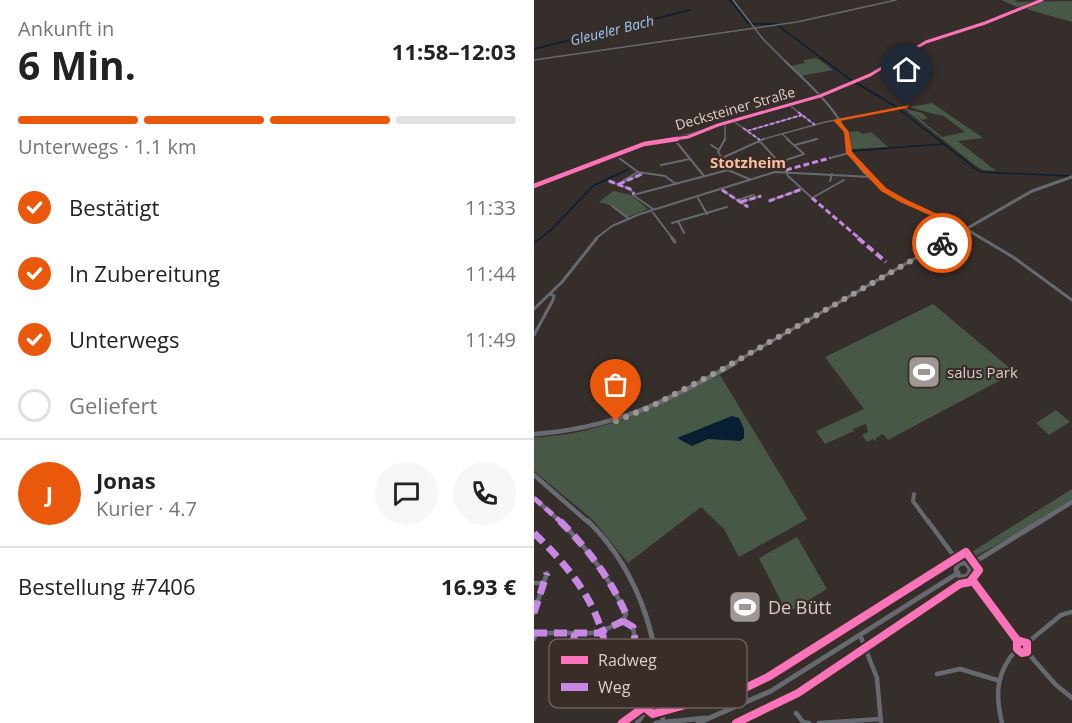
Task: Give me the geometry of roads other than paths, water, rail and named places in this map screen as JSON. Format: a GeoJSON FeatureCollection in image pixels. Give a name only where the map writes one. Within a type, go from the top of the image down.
{"type":"FeatureCollection","features":[{"type":"Feature","properties":{"kind":"main road"},"geometry":{"type":"LineString","coordinates":[[733,0],[763,39],[820,96],[846,132],[849,153],[871,177],[897,198],[966,229]]}},
{"type":"Feature","properties":{"kind":"main road"},"geometry":{"type":"LineString","coordinates":[[534,434],[586,430],[650,407],[719,371],[966,229]]}},
{"type":"Feature","properties":{"kind":"main road"},"geometry":{"type":"LineString","coordinates":[[534,475],[588,520],[617,554],[645,610],[652,639]]}},
{"type":"Feature","properties":{"kind":"main road"},"geometry":{"type":"LineString","coordinates":[[660,708],[661,723]]}},
{"type":"Feature","properties":{"kind":"street"},"geometry":{"type":"LineString","coordinates":[[534,60],[754,25],[776,25],[896,0]]}},
{"type":"Feature","properties":{"kind":"street","name":"Decksteiner Straße"},"geometry":{"type":"LineString","coordinates":[[589,164],[650,142],[674,139],[724,125],[734,120],[820,96],[853,83]]}},
{"type":"Feature","properties":{"kind":"street"},"geometry":{"type":"LineString","coordinates":[[788,104],[815,125]]}},
{"type":"Feature","properties":{"kind":"street"},"geometry":{"type":"LineString","coordinates":[[722,158],[744,150],[760,140],[836,120],[907,106]]}},
{"type":"Feature","properties":{"kind":"street"},"geometry":{"type":"LineString","coordinates":[[747,131],[802,115]]}},
{"type":"Feature","properties":{"kind":"street"},"geometry":{"type":"LineString","coordinates":[[734,120],[760,140],[812,198],[844,180]]}},
{"type":"Feature","properties":{"kind":"street"},"geometry":{"type":"LineString","coordinates":[[718,150],[725,142],[724,125]]}},
{"type":"Feature","properties":{"kind":"street"},"geometry":{"type":"LineString","coordinates":[[780,162],[804,155],[782,134]]}},
{"type":"Feature","properties":{"kind":"street"},"geometry":{"type":"LineString","coordinates":[[795,145],[817,139],[811,135]]}},
{"type":"Feature","properties":{"kind":"street"},"geometry":{"type":"LineString","coordinates":[[674,139],[704,176]]}},
{"type":"Feature","properties":{"kind":"street"},"geometry":{"type":"LineString","coordinates":[[711,146],[718,150],[730,170],[750,179]]}},
{"type":"Feature","properties":{"kind":"street"},"geometry":{"type":"LineString","coordinates":[[830,158],[849,153]]}},
{"type":"Feature","properties":{"kind":"street"},"geometry":{"type":"LineString","coordinates":[[615,155],[642,174],[650,177],[665,176],[676,184]]}},
{"type":"Feature","properties":{"kind":"street"},"geometry":{"type":"LineString","coordinates":[[661,165],[690,159]]}},
{"type":"Feature","properties":{"kind":"street"},"geometry":{"type":"LineString","coordinates":[[634,194],[730,170]]}},
{"type":"Feature","properties":{"kind":"street"},"geometry":{"type":"LineString","coordinates":[[534,309],[551,294],[593,241],[628,218],[652,209],[698,198],[750,179],[786,171],[871,177]]}},
{"type":"Feature","properties":{"kind":"street"},"geometry":{"type":"LineString","coordinates":[[618,184],[638,172]]}},
{"type":"Feature","properties":{"kind":"street"},"geometry":{"type":"LineString","coordinates":[[618,184],[642,174]]}},
{"type":"Feature","properties":{"kind":"street"},"geometry":{"type":"LineString","coordinates":[[830,181],[832,174]]}},
{"type":"Feature","properties":{"kind":"street"},"geometry":{"type":"LineString","coordinates":[[1070,178],[1032,191],[966,229],[1014,257],[1072,300]]}},
{"type":"Feature","properties":{"kind":"street"},"geometry":{"type":"LineString","coordinates":[[609,181],[630,189],[634,198],[652,209],[675,242]]}},
{"type":"Feature","properties":{"kind":"street"},"geometry":{"type":"LineString","coordinates":[[769,201],[802,189]]}},
{"type":"Feature","properties":{"kind":"street"},"geometry":{"type":"LineString","coordinates":[[722,190],[748,207]]}},
{"type":"Feature","properties":{"kind":"street"},"geometry":{"type":"LineString","coordinates":[[740,201],[761,196]]}},
{"type":"Feature","properties":{"kind":"street"},"geometry":{"type":"LineString","coordinates":[[698,198],[707,214]]}},
{"type":"Feature","properties":{"kind":"street"},"geometry":{"type":"LineString","coordinates":[[612,206],[628,218]]}},
{"type":"Feature","properties":{"kind":"street"},"geometry":{"type":"LineString","coordinates":[[672,223],[727,207]]}},
{"type":"Feature","properties":{"kind":"street"},"geometry":{"type":"LineString","coordinates":[[699,216],[703,223]]}},
{"type":"Feature","properties":{"kind":"street"},"geometry":{"type":"LineString","coordinates":[[678,222],[684,233]]}},
{"type":"Feature","properties":{"kind":"street"},"geometry":{"type":"LineString","coordinates":[[534,335],[553,300],[554,296],[551,294]]}},
{"type":"Feature","properties":{"kind":"street"},"geometry":{"type":"LineString","coordinates":[[914,494],[913,501],[919,510],[959,563],[968,566]]}},
{"type":"Feature","properties":{"kind":"street"},"geometry":{"type":"LineString","coordinates":[[534,498],[574,535],[606,574],[626,614],[623,621],[602,632],[535,633],[534,639]]}},
{"type":"Feature","properties":{"kind":"street"},"geometry":{"type":"LineString","coordinates":[[968,566],[1072,502]]}},
{"type":"Feature","properties":{"kind":"street"},"geometry":{"type":"LineString","coordinates":[[958,573],[959,563]]}},
{"type":"Feature","properties":{"kind":"street"},"geometry":{"type":"LineString","coordinates":[[968,566],[968,575],[1017,640],[1027,643]]}},
{"type":"Feature","properties":{"kind":"street"},"geometry":{"type":"LineString","coordinates":[[534,614],[547,573]]}},
{"type":"Feature","properties":{"kind":"street"},"geometry":{"type":"LineString","coordinates":[[747,701],[771,691],[958,573],[968,575]]}},
{"type":"Feature","properties":{"kind":"street"},"geometry":{"type":"LineString","coordinates":[[534,583],[544,583]]}},
{"type":"Feature","properties":{"kind":"street"},"geometry":{"type":"LineString","coordinates":[[1027,643],[1061,615],[1072,612]]}},
{"type":"Feature","properties":{"kind":"street"},"geometry":{"type":"LineString","coordinates":[[623,621],[634,630],[635,639]]}},
{"type":"Feature","properties":{"kind":"street"},"geometry":{"type":"LineString","coordinates":[[574,639],[575,633]]}},
{"type":"Feature","properties":{"kind":"street"},"geometry":{"type":"LineString","coordinates":[[819,723],[881,721],[875,666],[860,635]]}},
{"type":"Feature","properties":{"kind":"street"},"geometry":{"type":"LineString","coordinates":[[1002,723],[997,680],[1007,659],[1017,649],[1017,640]]}},
{"type":"Feature","properties":{"kind":"street"},"geometry":{"type":"LineString","coordinates":[[1027,643],[1027,652],[1054,684],[1072,698]]}},
{"type":"Feature","properties":{"kind":"street"},"geometry":{"type":"LineString","coordinates":[[1017,649],[1022,653],[1027,652]]}},
{"type":"Feature","properties":{"kind":"street"},"geometry":{"type":"LineString","coordinates":[[937,674],[945,669],[962,669],[997,680]]}},
{"type":"Feature","properties":{"kind":"street"},"geometry":{"type":"LineString","coordinates":[[637,723],[647,708]]}},
{"type":"Feature","properties":{"kind":"street"},"geometry":{"type":"LineString","coordinates":[[698,723],[731,708]]}},
{"type":"Feature","properties":{"kind":"street"},"geometry":{"type":"LineString","coordinates":[[796,713],[803,722],[808,723]]}},
{"type":"Feature","properties":{"kind":"street"},"geometry":{"type":"LineString","coordinates":[[661,723],[707,718]]}},
{"type":"Feature","properties":{"kind":"water"},"geometry":{"type":"Polygon","coordinates":[[[732,416],[739,418],[744,429],[744,438],[740,441],[708,439],[692,446],[677,438],[732,416]]]}},
{"type":"Feature","properties":{"kind":"waterway"},"geometry":{"type":"LineString","coordinates":[[730,0],[749,24],[776,24],[848,78],[895,106],[980,172],[1069,176]]}},
{"type":"Feature","properties":{"kind":"waterway","name":"Gleueler Bach"},"geometry":{"type":"LineString","coordinates":[[534,49],[690,10]]}},
{"type":"Feature","properties":{"kind":"waterway"},"geometry":{"type":"LineString","coordinates":[[852,151],[943,144]]}},
{"type":"Feature","properties":{"kind":"waterway"},"geometry":{"type":"LineString","coordinates":[[534,243],[551,230],[593,186],[629,169]]}},
{"type":"Feature","properties":{"kind":"place","name":"salus Park"},"geometry":{"type":"Point","coordinates":[924,372]}},
{"type":"Feature","properties":{"kind":"place","name":"De Bütt"},"geometry":{"type":"Point","coordinates":[745,607]}},
{"type":"Feature","properties":{"kind":"district","name":"Stotzheim"},"geometry":{"type":"Point","coordinates":[748,162]}}]}
